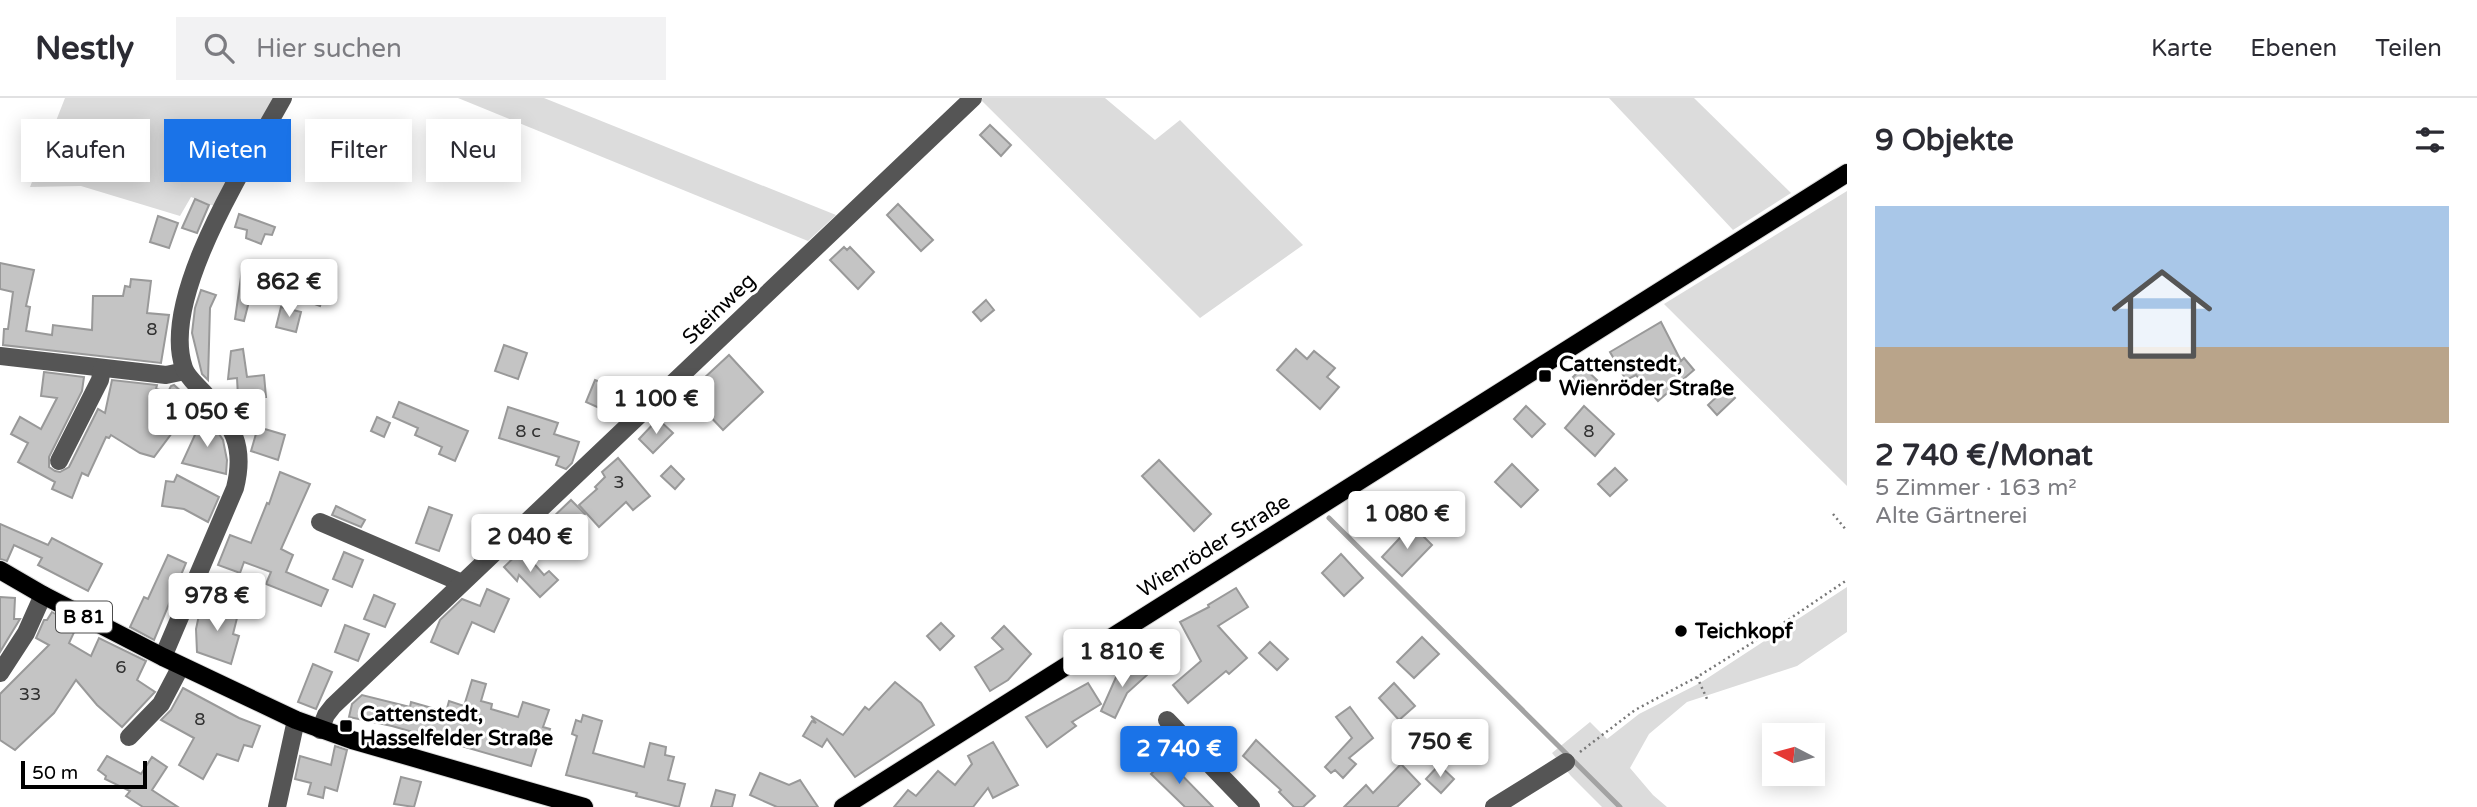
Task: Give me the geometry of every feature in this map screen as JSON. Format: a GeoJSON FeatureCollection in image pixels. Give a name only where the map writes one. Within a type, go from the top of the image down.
{"type":"FeatureCollection","features":[{"type":"Feature","properties":{"kind":"main road","name":"Wienröder Straße"},"geometry":{"type":"LineString","coordinates":[[843,807],[1847,173]]}},
{"type":"Feature","properties":{"kind":"main road","name":"B 81"},"geometry":{"type":"LineString","coordinates":[[0,570],[163,657],[320,730],[584,807]]}},
{"type":"Feature","properties":{"kind":"street"},"geometry":{"type":"LineString","coordinates":[[163,657],[230,499],[240,468],[231,427],[185,371],[180,336],[182,316],[201,253],[283,98]]}},
{"type":"Feature","properties":{"kind":"street","name":"Steinweg"},"geometry":{"type":"LineString","coordinates":[[320,730],[333,706],[972,98]]}},
{"type":"Feature","properties":{"kind":"street"},"geometry":{"type":"LineString","coordinates":[[0,356],[166,375],[185,371]]}},
{"type":"Feature","properties":{"kind":"street"},"geometry":{"type":"LineString","coordinates":[[59,461],[100,380],[102,369]]}},
{"type":"Feature","properties":{"kind":"street"},"geometry":{"type":"LineString","coordinates":[[320,522],[462,583]]}},
{"type":"Feature","properties":{"kind":"street"},"geometry":{"type":"LineString","coordinates":[[0,673],[26,633],[43,595]]}},
{"type":"Feature","properties":{"kind":"street"},"geometry":{"type":"LineString","coordinates":[[129,737],[161,704],[181,666]]}},
{"type":"Feature","properties":{"kind":"street"},"geometry":{"type":"LineString","coordinates":[[277,807],[296,720]]}},
{"type":"Feature","properties":{"kind":"street"},"geometry":{"type":"LineString","coordinates":[[1167,720],[1251,807]]}},
{"type":"Feature","properties":{"kind":"street"},"geometry":{"type":"LineString","coordinates":[[1494,807],[1571,759]]}},
{"type":"Feature","properties":{"kind":"path"},"geometry":{"type":"LineString","coordinates":[[1833,514],[1847,531]]}},
{"type":"Feature","properties":{"kind":"path"},"geometry":{"type":"LineString","coordinates":[[1571,759],[1635,710],[1697,677],[1847,580]]}},
{"type":"Feature","properties":{"kind":"path"},"geometry":{"type":"LineString","coordinates":[[1697,677],[1707,699]]}},
{"type":"Feature","properties":{"kind":"shaded area"},"geometry":{"type":"Polygon","coordinates":[[[65,98],[274,98],[262,119],[164,119],[164,182],[227,182],[214,206],[191,197],[180,216],[81,186],[30,187],[32,182],[150,182],[150,119],[57,119],[65,98]]]}},
{"type":"Feature","properties":{"kind":"shaded area"},"geometry":{"type":"Polygon","coordinates":[[[458,98],[544,98],[836,215],[808,241],[521,124],[521,119],[509,119],[458,98]]]}},
{"type":"Feature","properties":{"kind":"shaded area"},"geometry":{"type":"Polygon","coordinates":[[[1105,98],[1155,140],[1180,120],[1303,245],[1200,318],[981,100],[1105,98]]]}},
{"type":"Feature","properties":{"kind":"shaded area"},"geometry":{"type":"Polygon","coordinates":[[[1609,98],[1694,98],[1791,193],[1733,230],[1609,98]]]}},
{"type":"Feature","properties":{"kind":"shaded area"},"geometry":{"type":"Polygon","coordinates":[[[1847,191],[1847,486],[1664,304],[1847,191]]]}},
{"type":"Feature","properties":{"kind":"shaded area"},"geometry":{"type":"Polygon","coordinates":[[[1847,587],[1847,632],[1797,666],[1687,702],[1649,734],[1630,768],[1667,807],[1602,807],[1552,753],[1590,722],[1607,739],[1639,714],[1700,683],[1847,587]]]}},
{"type":"Feature","properties":{"kind":"building"},"geometry":{"type":"Polygon","coordinates":[[[990,125],[1011,145],[1001,156],[980,135],[990,125]]]}},
{"type":"Feature","properties":{"kind":"building"},"geometry":{"type":"Polygon","coordinates":[[[195,199],[209,205],[197,233],[182,228],[195,199]]]}},
{"type":"Feature","properties":{"kind":"building"},"geometry":{"type":"Polygon","coordinates":[[[898,204],[933,240],[921,251],[887,215],[898,204]]]}},
{"type":"Feature","properties":{"kind":"building"},"geometry":{"type":"Polygon","coordinates":[[[239,214],[275,227],[272,235],[265,234],[261,244],[246,238],[247,230],[235,227],[239,214]]]}},
{"type":"Feature","properties":{"kind":"building"},"geometry":{"type":"Polygon","coordinates":[[[158,216],[178,223],[169,248],[150,242],[158,216]]]}},
{"type":"Feature","properties":{"kind":"building"},"geometry":{"type":"Polygon","coordinates":[[[844,247],[847,250],[850,247],[874,272],[858,289],[830,260],[844,247]]]}},
{"type":"Feature","properties":{"kind":"building"},"geometry":{"type":"Polygon","coordinates":[[[0,263],[34,270],[26,306],[30,307],[26,331],[52,335],[53,325],[92,330],[93,296],[123,296],[125,286],[130,287],[131,279],[151,281],[147,313],[169,315],[161,363],[3,345],[13,292],[0,289],[0,263]]]}},
{"type":"Feature","properties":{"kind":"building"},"geometry":{"type":"Polygon","coordinates":[[[242,270],[256,274],[244,321],[235,319],[242,270]]]}},
{"type":"Feature","properties":{"kind":"building"},"geometry":{"type":"Polygon","coordinates":[[[312,285],[326,289],[320,306],[306,301],[312,285]]]}},
{"type":"Feature","properties":{"kind":"building"},"geometry":{"type":"Polygon","coordinates":[[[201,290],[216,295],[210,308],[208,380],[202,374],[192,333],[195,308],[201,290]]]}},
{"type":"Feature","properties":{"kind":"building"},"geometry":{"type":"Polygon","coordinates":[[[986,300],[994,310],[981,321],[973,312],[986,300]]]}},
{"type":"Feature","properties":{"kind":"building"},"geometry":{"type":"Polygon","coordinates":[[[281,307],[301,312],[296,332],[276,327],[281,307]]]}},
{"type":"Feature","properties":{"kind":"building"},"geometry":{"type":"Polygon","coordinates":[[[1661,322],[1681,361],[1684,358],[1694,370],[1658,401],[1636,375],[1626,380],[1610,352],[1661,322]]]}},
{"type":"Feature","properties":{"kind":"building"},"geometry":{"type":"Polygon","coordinates":[[[504,345],[527,353],[518,379],[495,371],[504,345]]]}},
{"type":"Feature","properties":{"kind":"building"},"geometry":{"type":"Polygon","coordinates":[[[243,349],[247,377],[264,375],[266,397],[254,397],[253,414],[239,415],[237,378],[228,379],[231,351],[243,349]]]}},
{"type":"Feature","properties":{"kind":"building"},"geometry":{"type":"Polygon","coordinates":[[[1296,349],[1307,359],[1314,351],[1335,368],[1327,377],[1339,387],[1320,409],[1277,370],[1296,349]]]}},
{"type":"Feature","properties":{"kind":"building"},"geometry":{"type":"Polygon","coordinates":[[[729,355],[763,392],[723,430],[688,393],[729,355]]]}},
{"type":"Feature","properties":{"kind":"building"},"geometry":{"type":"Polygon","coordinates":[[[1583,367],[1597,380],[1586,391],[1572,378],[1583,367]]]}},
{"type":"Feature","properties":{"kind":"building"},"geometry":{"type":"Polygon","coordinates":[[[44,372],[84,377],[82,391],[49,457],[49,467],[55,471],[60,472],[69,467],[98,409],[105,413],[112,380],[157,385],[156,389],[168,392],[174,385],[193,402],[154,457],[140,453],[111,435],[106,437],[88,476],[82,473],[72,498],[52,489],[55,482],[18,462],[28,443],[11,434],[20,417],[41,429],[57,398],[41,396],[44,372]]]}},
{"type":"Feature","properties":{"kind":"building"},"geometry":{"type":"Polygon","coordinates":[[[595,380],[627,393],[617,416],[586,402],[595,380]]]}},
{"type":"Feature","properties":{"kind":"building"},"geometry":{"type":"Polygon","coordinates":[[[1726,388],[1735,398],[1717,415],[1708,405],[1726,388]]]}},
{"type":"Feature","properties":{"kind":"building"},"geometry":{"type":"Polygon","coordinates":[[[399,402],[468,431],[455,461],[439,454],[442,447],[415,435],[418,428],[393,417],[399,402]]]}},
{"type":"Feature","properties":{"kind":"building"},"geometry":{"type":"Polygon","coordinates":[[[1526,406],[1545,424],[1532,437],[1514,419],[1526,406]]]}},
{"type":"Feature","properties":{"kind":"building"},"geometry":{"type":"Polygon","coordinates":[[[1584,406],[1614,434],[1595,456],[1565,428],[1584,406]]]}},
{"type":"Feature","properties":{"kind":"building"},"geometry":{"type":"Polygon","coordinates":[[[508,407],[558,423],[554,434],[579,442],[572,463],[566,469],[556,465],[559,457],[499,438],[508,407]]]}},
{"type":"Feature","properties":{"kind":"building"},"geometry":{"type":"Polygon","coordinates":[[[205,413],[223,440],[227,460],[226,474],[182,463],[205,413]]]}},
{"type":"Feature","properties":{"kind":"building"},"geometry":{"type":"Polygon","coordinates":[[[377,417],[390,423],[384,437],[371,431],[377,417]]]}},
{"type":"Feature","properties":{"kind":"building"},"geometry":{"type":"Polygon","coordinates":[[[658,419],[673,433],[653,453],[639,439],[658,419]]]}},
{"type":"Feature","properties":{"kind":"building"},"geometry":{"type":"Polygon","coordinates":[[[258,427],[285,435],[278,460],[251,451],[258,427]]]}},
{"type":"Feature","properties":{"kind":"building"},"geometry":{"type":"Polygon","coordinates":[[[618,458],[650,496],[633,510],[626,502],[599,527],[579,505],[597,489],[595,487],[605,477],[602,472],[618,458]]]}},
{"type":"Feature","properties":{"kind":"building"},"geometry":{"type":"Polygon","coordinates":[[[1159,460],[1211,514],[1194,531],[1142,476],[1159,460]]]}},
{"type":"Feature","properties":{"kind":"building"},"geometry":{"type":"Polygon","coordinates":[[[1512,464],[1538,490],[1521,507],[1495,482],[1512,464]]]}},
{"type":"Feature","properties":{"kind":"building"},"geometry":{"type":"Polygon","coordinates":[[[671,466],[684,479],[675,489],[661,476],[671,466]]]}},
{"type":"Feature","properties":{"kind":"building"},"geometry":{"type":"Polygon","coordinates":[[[1615,468],[1627,480],[1610,496],[1598,484],[1615,468]]]}},
{"type":"Feature","properties":{"kind":"building"},"geometry":{"type":"Polygon","coordinates":[[[280,472],[310,484],[281,549],[293,555],[286,572],[328,590],[321,606],[266,584],[271,572],[244,562],[240,573],[218,565],[230,535],[251,543],[280,472]]]}},
{"type":"Feature","properties":{"kind":"building"},"geometry":{"type":"Polygon","coordinates":[[[177,475],[219,497],[208,522],[184,509],[162,506],[166,481],[174,482],[177,475]]]}},
{"type":"Feature","properties":{"kind":"building"},"geometry":{"type":"Polygon","coordinates":[[[571,500],[585,514],[564,534],[551,519],[571,500]]]}},
{"type":"Feature","properties":{"kind":"building"},"geometry":{"type":"Polygon","coordinates":[[[336,506],[365,520],[361,527],[332,515],[336,506]]]}},
{"type":"Feature","properties":{"kind":"building"},"geometry":{"type":"Polygon","coordinates":[[[429,507],[452,515],[439,551],[416,543],[429,507]]]}},
{"type":"Feature","properties":{"kind":"building"},"geometry":{"type":"Polygon","coordinates":[[[0,524],[48,545],[52,538],[102,564],[88,591],[38,565],[42,558],[14,545],[7,561],[0,559],[0,524]]]}},
{"type":"Feature","properties":{"kind":"building"},"geometry":{"type":"Polygon","coordinates":[[[1412,525],[1432,545],[1402,576],[1382,557],[1412,525]]]}},
{"type":"Feature","properties":{"kind":"building"},"geometry":{"type":"Polygon","coordinates":[[[522,550],[544,575],[549,571],[558,580],[540,597],[519,575],[517,581],[504,567],[522,550]]]}},
{"type":"Feature","properties":{"kind":"building"},"geometry":{"type":"Polygon","coordinates":[[[344,552],[363,560],[352,587],[333,579],[344,552]]]}},
{"type":"Feature","properties":{"kind":"building"},"geometry":{"type":"Polygon","coordinates":[[[1341,554],[1363,578],[1344,596],[1322,573],[1341,554]]]}},
{"type":"Feature","properties":{"kind":"building"},"geometry":{"type":"Polygon","coordinates":[[[168,555],[186,563],[154,640],[130,627],[144,597],[148,599],[168,555]]]}},
{"type":"Feature","properties":{"kind":"building"},"geometry":{"type":"Polygon","coordinates":[[[1236,588],[1248,607],[1218,626],[1247,658],[1229,674],[1226,671],[1188,703],[1173,685],[1201,661],[1180,622],[1209,607],[1208,605],[1236,588]]]}},
{"type":"Feature","properties":{"kind":"building"},"geometry":{"type":"Polygon","coordinates":[[[487,589],[509,599],[494,632],[472,622],[458,654],[431,642],[440,620],[462,599],[480,606],[487,589]]]}},
{"type":"Feature","properties":{"kind":"building"},"geometry":{"type":"Polygon","coordinates":[[[374,595],[395,604],[385,627],[364,619],[374,595]]]}},
{"type":"Feature","properties":{"kind":"building"},"geometry":{"type":"Polygon","coordinates":[[[0,597],[15,598],[14,619],[20,619],[0,652],[0,597]]]}},
{"type":"Feature","properties":{"kind":"building"},"geometry":{"type":"Polygon","coordinates":[[[215,605],[230,608],[229,612],[238,614],[233,634],[239,636],[231,664],[197,652],[196,629],[201,606],[214,608],[215,605]]]}},
{"type":"Feature","properties":{"kind":"building"},"geometry":{"type":"Polygon","coordinates":[[[52,612],[77,626],[69,643],[91,656],[99,638],[146,661],[137,680],[155,692],[122,727],[97,705],[76,680],[54,713],[15,750],[0,740],[0,694],[49,645],[36,638],[44,620],[47,620],[52,612]]]}},
{"type":"Feature","properties":{"kind":"building"},"geometry":{"type":"Polygon","coordinates":[[[941,623],[954,636],[940,650],[927,636],[941,623]]]}},
{"type":"Feature","properties":{"kind":"building"},"geometry":{"type":"Polygon","coordinates":[[[345,625],[369,634],[358,661],[335,652],[345,625]]]}},
{"type":"Feature","properties":{"kind":"building"},"geometry":{"type":"Polygon","coordinates":[[[1004,626],[1031,654],[1008,680],[990,691],[975,667],[1003,649],[992,638],[1004,626]]]}},
{"type":"Feature","properties":{"kind":"building"},"geometry":{"type":"Polygon","coordinates":[[[1422,637],[1439,654],[1414,678],[1397,662],[1422,637]]]}},
{"type":"Feature","properties":{"kind":"building"},"geometry":{"type":"Polygon","coordinates":[[[1270,642],[1288,659],[1277,670],[1259,653],[1270,642]]]}},
{"type":"Feature","properties":{"kind":"building"},"geometry":{"type":"Polygon","coordinates":[[[1137,663],[1147,675],[1127,693],[1115,718],[1101,711],[1117,675],[1137,663]]]}},
{"type":"Feature","properties":{"kind":"building"},"geometry":{"type":"Polygon","coordinates":[[[313,664],[332,672],[316,709],[298,702],[313,664]]]}},
{"type":"Feature","properties":{"kind":"building"},"geometry":{"type":"Polygon","coordinates":[[[472,680],[486,684],[481,701],[492,704],[491,709],[518,717],[523,702],[549,710],[543,727],[550,729],[545,743],[539,741],[531,766],[392,726],[349,717],[352,704],[362,695],[410,707],[411,702],[446,712],[449,701],[464,706],[472,680]]]}},
{"type":"Feature","properties":{"kind":"building"},"geometry":{"type":"Polygon","coordinates":[[[895,682],[921,703],[934,725],[855,777],[827,739],[822,747],[803,736],[812,721],[816,723],[811,716],[843,735],[865,707],[869,710],[895,682]]]}},
{"type":"Feature","properties":{"kind":"building"},"geometry":{"type":"Polygon","coordinates":[[[1088,683],[1101,704],[1072,722],[1076,726],[1047,747],[1026,717],[1088,683]]]}},
{"type":"Feature","properties":{"kind":"building"},"geometry":{"type":"Polygon","coordinates":[[[1394,683],[1415,706],[1399,720],[1379,698],[1394,683]]]}},
{"type":"Feature","properties":{"kind":"building"},"geometry":{"type":"Polygon","coordinates":[[[183,688],[239,718],[260,726],[252,747],[244,745],[238,761],[217,754],[203,779],[179,765],[194,738],[161,720],[171,710],[183,688]]]}},
{"type":"Feature","properties":{"kind":"building"},"geometry":{"type":"Polygon","coordinates":[[[1350,707],[1373,738],[1349,758],[1356,764],[1343,778],[1335,770],[1331,773],[1325,767],[1352,738],[1336,717],[1350,707]]]}},
{"type":"Feature","properties":{"kind":"building"},"geometry":{"type":"Polygon","coordinates":[[[583,715],[602,721],[593,753],[644,767],[650,743],[666,747],[665,755],[674,757],[668,780],[685,784],[679,807],[566,775],[577,736],[572,734],[576,720],[581,722],[583,715]]]}},
{"type":"Feature","properties":{"kind":"building"},"geometry":{"type":"Polygon","coordinates":[[[1256,740],[1315,796],[1303,807],[1294,807],[1279,792],[1281,790],[1243,756],[1256,740]]]}},
{"type":"Feature","properties":{"kind":"building"},"geometry":{"type":"Polygon","coordinates":[[[993,742],[1018,785],[993,798],[988,788],[973,807],[894,807],[908,790],[916,796],[938,771],[955,785],[972,764],[968,756],[993,742]]]}},
{"type":"Feature","properties":{"kind":"building"},"geometry":{"type":"Polygon","coordinates":[[[335,746],[347,750],[337,791],[325,787],[323,798],[308,794],[311,783],[295,779],[300,756],[331,765],[335,746]]]}},
{"type":"Feature","properties":{"kind":"building"},"geometry":{"type":"Polygon","coordinates":[[[107,756],[141,774],[152,757],[167,767],[152,790],[178,807],[143,807],[126,796],[130,791],[105,779],[106,776],[98,770],[107,756]]]}},
{"type":"Feature","properties":{"kind":"building"},"geometry":{"type":"Polygon","coordinates":[[[1166,759],[1213,807],[1185,807],[1151,774],[1166,759]]]}},
{"type":"Feature","properties":{"kind":"building"},"geometry":{"type":"Polygon","coordinates":[[[1401,764],[1420,784],[1397,807],[1344,807],[1366,785],[1373,793],[1401,764]]]}},
{"type":"Feature","properties":{"kind":"building"},"geometry":{"type":"Polygon","coordinates":[[[1439,765],[1454,779],[1441,793],[1426,779],[1439,765]]]}},
{"type":"Feature","properties":{"kind":"building"},"geometry":{"type":"Polygon","coordinates":[[[760,773],[789,785],[800,780],[818,807],[777,807],[750,795],[760,773]]]}},
{"type":"Feature","properties":{"kind":"building"},"geometry":{"type":"Polygon","coordinates":[[[401,777],[421,782],[414,807],[394,804],[401,777]]]}},
{"type":"Feature","properties":{"kind":"building"},"geometry":{"type":"Polygon","coordinates":[[[716,790],[735,795],[732,807],[711,807],[716,790]]]}},
{"type":"Feature","properties":{"kind":"waterway"},"geometry":{"type":"LineString","coordinates":[[1329,518],[1620,807]]}},
{"type":"Feature","properties":{"kind":"place","name":"Cattenstedt, Wienröder Straße"},"geometry":{"type":"Point","coordinates":[1545,376]}},
{"type":"Feature","properties":{"kind":"place","name":"Teichkopf"},"geometry":{"type":"Point","coordinates":[1681,631]}},
{"type":"Feature","properties":{"kind":"place","name":"Cattenstedt, Hasselfelder Straße"},"geometry":{"type":"Point","coordinates":[346,726]}}]}
